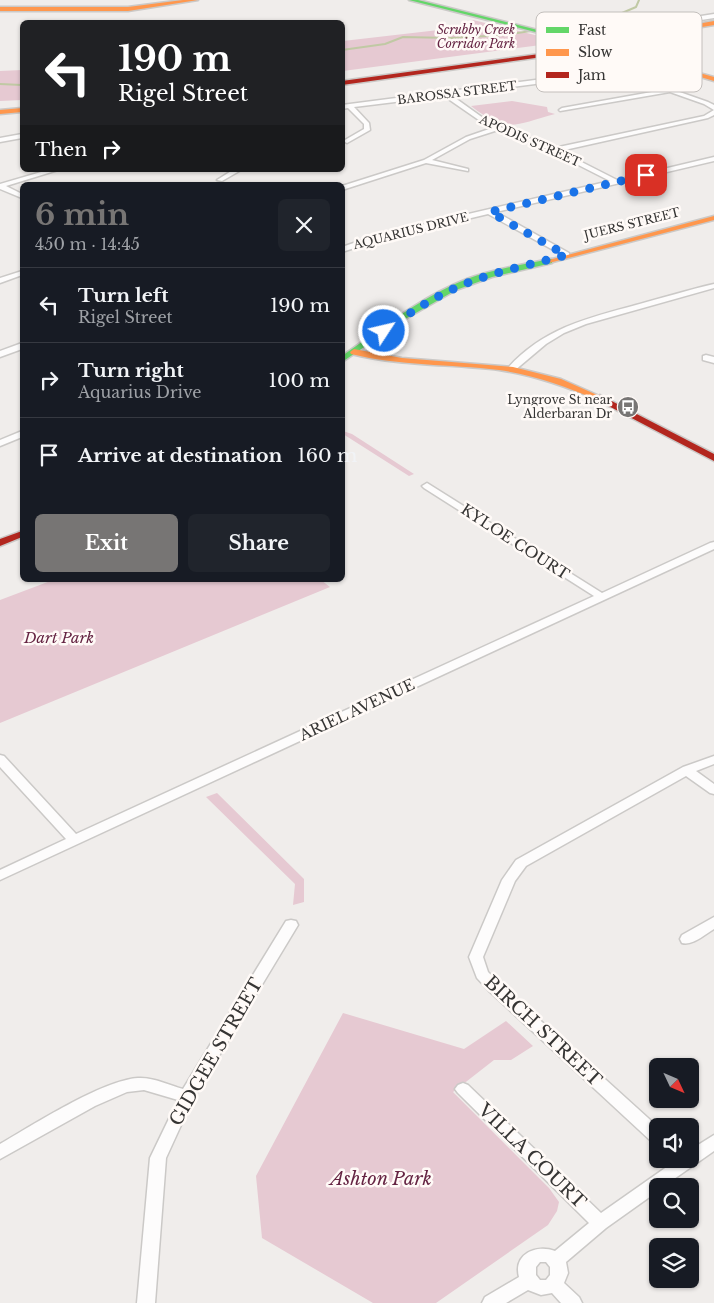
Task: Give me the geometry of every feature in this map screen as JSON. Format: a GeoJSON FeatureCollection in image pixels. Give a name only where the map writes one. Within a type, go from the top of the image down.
{"type":"FeatureCollection","features":[{"type":"Feature","properties":{"kind":"main road"},"geometry":{"type":"LineString","coordinates":[[0,8],[121,9],[196,0]]}},
{"type":"Feature","properties":{"kind":"main road"},"geometry":{"type":"LineString","coordinates":[[412,0],[536,29]]}},
{"type":"Feature","properties":{"kind":"main road"},"geometry":{"type":"LineString","coordinates":[[345,77],[536,48]]}},
{"type":"Feature","properties":{"kind":"main road"},"geometry":{"type":"LineString","coordinates":[[345,83],[536,51]]}},
{"type":"Feature","properties":{"kind":"main road"},"geometry":{"type":"LineString","coordinates":[[702,75],[714,79]]}},
{"type":"Feature","properties":{"kind":"main road"},"geometry":{"type":"LineString","coordinates":[[702,79],[714,83]]}},
{"type":"Feature","properties":{"kind":"main road"},"geometry":{"type":"LineString","coordinates":[[0,106],[20,105]]}},
{"type":"Feature","properties":{"kind":"main road"},"geometry":{"type":"LineString","coordinates":[[0,112],[20,110]]}},
{"type":"Feature","properties":{"kind":"main road","name":"JUERS STREET"},"geometry":{"type":"LineString","coordinates":[[345,358],[414,310],[450,290],[494,274],[714,218]]}},
{"type":"Feature","properties":{"kind":"main road"},"geometry":{"type":"LineString","coordinates":[[354,352],[400,362],[458,363],[511,369],[564,384],[606,402],[714,458]]}},
{"type":"Feature","properties":{"kind":"main road"},"geometry":{"type":"LineString","coordinates":[[0,543],[20,535]]}},
{"type":"Feature","properties":{"kind":"street","name":"BAROSSA STREET"},"geometry":{"type":"LineString","coordinates":[[346,106],[536,82]]}},
{"type":"Feature","properties":{"kind":"street"},"geometry":{"type":"LineString","coordinates":[[562,110],[660,92]]}},
{"type":"Feature","properties":{"kind":"street","name":"BAROSSA STREET"},"geometry":{"type":"LineString","coordinates":[[554,150],[706,117],[714,110],[706,103],[676,92]]}},
{"type":"Feature","properties":{"kind":"street","name":"APODIS STREET"},"geometry":{"type":"LineString","coordinates":[[446,94],[474,115],[498,128],[554,150],[617,182]]}},
{"type":"Feature","properties":{"kind":"street"},"geometry":{"type":"LineString","coordinates":[[346,106],[367,124],[367,130],[347,141]]}},
{"type":"Feature","properties":{"kind":"street"},"geometry":{"type":"LineString","coordinates":[[345,187],[426,161],[468,138],[498,128]]}},
{"type":"Feature","properties":{"kind":"street"},"geometry":{"type":"LineString","coordinates":[[0,140],[20,136]]}},
{"type":"Feature","properties":{"kind":"street","name":"AQUARIUS DRIVE"},"geometry":{"type":"LineString","coordinates":[[345,249],[377,238],[714,159]]}},
{"type":"Feature","properties":{"kind":"street"},"geometry":{"type":"LineString","coordinates":[[426,161],[466,170]]}},
{"type":"Feature","properties":{"kind":"street"},"geometry":{"type":"LineString","coordinates":[[0,186],[48,172]]}},
{"type":"Feature","properties":{"kind":"street"},"geometry":{"type":"LineString","coordinates":[[220,180],[234,172]]}},
{"type":"Feature","properties":{"kind":"street"},"geometry":{"type":"LineString","coordinates":[[0,186],[20,195]]}},
{"type":"Feature","properties":{"kind":"street"},"geometry":{"type":"LineString","coordinates":[[490,212],[566,255]]}},
{"type":"Feature","properties":{"kind":"street"},"geometry":{"type":"LineString","coordinates":[[0,281],[20,274]]}},
{"type":"Feature","properties":{"kind":"street"},"geometry":{"type":"LineString","coordinates":[[511,369],[543,342],[561,331],[583,322],[714,286]]}},
{"type":"Feature","properties":{"kind":"street"},"geometry":{"type":"LineString","coordinates":[[0,354],[20,347]]}},
{"type":"Feature","properties":{"kind":"street"},"geometry":{"type":"LineString","coordinates":[[0,443],[20,435]]}},
{"type":"Feature","properties":{"kind":"street","name":"KYLOE COURT"},"geometry":{"type":"LineString","coordinates":[[427,486],[602,597]]}},
{"type":"Feature","properties":{"kind":"street","name":"ARIEL AVENUE"},"geometry":{"type":"LineString","coordinates":[[0,875],[714,544]]}},
{"type":"Feature","properties":{"kind":"street"},"geometry":{"type":"LineString","coordinates":[[0,759],[75,841]]}},
{"type":"Feature","properties":{"kind":"street","name":"BIRCH STREET"},"geometry":{"type":"LineString","coordinates":[[649,1129],[495,988],[482,974],[476,957],[509,880],[521,863],[688,770],[714,760]]}},
{"type":"Feature","properties":{"kind":"street"},"geometry":{"type":"LineString","coordinates":[[688,770],[714,790]]}},
{"type":"Feature","properties":{"kind":"street"},"geometry":{"type":"LineString","coordinates":[[687,939],[714,922]]}},
{"type":"Feature","properties":{"kind":"street","name":"GIDGEE STREET"},"geometry":{"type":"LineString","coordinates":[[146,1303],[158,1158],[187,1096],[291,925]]}},
{"type":"Feature","properties":{"kind":"street"},"geometry":{"type":"LineString","coordinates":[[0,1152],[104,1095],[124,1087],[138,1084],[187,1096]]}},
{"type":"Feature","properties":{"kind":"street","name":"VILLA COURT"},"geometry":{"type":"LineString","coordinates":[[463,1089],[600,1223]]}},
{"type":"Feature","properties":{"kind":"street"},"geometry":{"type":"LineString","coordinates":[[699,1151],[714,1142]]}},
{"type":"Feature","properties":{"kind":"street"},"geometry":{"type":"LineString","coordinates":[[555,1261],[600,1223],[674,1168]]}},
{"type":"Feature","properties":{"kind":"street"},"geometry":{"type":"LineString","coordinates":[[540,1255],[555,1261],[560,1270],[558,1280],[554,1284],[538,1286],[529,1280],[525,1266],[530,1258],[540,1255]]}},
{"type":"Feature","properties":{"kind":"street"},"geometry":{"type":"LineString","coordinates":[[491,1303],[529,1280]]}},
{"type":"Feature","properties":{"kind":"street"},"geometry":{"type":"LineString","coordinates":[[554,1284],[573,1303]]}},
{"type":"Feature","properties":{"kind":"green space","name":"Scrubby Creek Corridor Park"},"geometry":{"type":"Polygon","coordinates":[[[473,20],[536,35],[536,46],[345,71],[345,41],[456,28],[473,20]]]}},
{"type":"Feature","properties":{"kind":"green space"},"geometry":{"type":"Polygon","coordinates":[[[20,70],[20,100],[0,101],[0,71],[20,70]]]}},
{"type":"Feature","properties":{"kind":"green space"},"geometry":{"type":"Polygon","coordinates":[[[512,101],[547,107],[548,112],[555,114],[511,125],[494,121],[471,106],[512,101]]]}},
{"type":"Feature","properties":{"kind":"green space"},"geometry":{"type":"Polygon","coordinates":[[[345,432],[352,434],[414,474],[409,476],[345,435],[345,432]]]}},
{"type":"Feature","properties":{"kind":"green space","name":"Dart Park"},"geometry":{"type":"Polygon","coordinates":[[[48,582],[324,582],[330,587],[0,723],[0,600],[48,582]]]}},
{"type":"Feature","properties":{"kind":"green space"},"geometry":{"type":"Polygon","coordinates":[[[217,793],[304,879],[304,902],[293,905],[295,884],[206,797],[217,793]]]}},
{"type":"Feature","properties":{"kind":"green space","name":"Ashton Park"},"geometry":{"type":"Polygon","coordinates":[[[343,1013],[464,1049],[506,1021],[533,1046],[511,1060],[494,1060],[453,1092],[549,1188],[559,1202],[557,1211],[548,1225],[436,1303],[373,1303],[262,1238],[256,1176],[343,1013]]]}},
{"type":"Feature","properties":{"kind":"waterway"},"geometry":{"type":"LineString","coordinates":[[624,12],[636,7],[639,0]]}},
{"type":"Feature","properties":{"kind":"waterway"},"geometry":{"type":"LineString","coordinates":[[345,50],[385,44],[403,37],[451,38],[505,35],[536,30]]}},
{"type":"Feature","properties":{"kind":"waterway"},"geometry":{"type":"LineString","coordinates":[[0,84],[20,85]]}},
{"type":"Feature","properties":{"kind":"traffic: fast"},"geometry":{"type":"LineString","coordinates":[[412,0],[536,31]]}},
{"type":"Feature","properties":{"kind":"traffic: fast"},"geometry":{"type":"LineString","coordinates":[[345,358],[404,317],[453,288],[489,275],[549,261]]}},
{"type":"Feature","properties":{"kind":"traffic: slow"},"geometry":{"type":"LineString","coordinates":[[0,9],[128,9],[195,0]]}},
{"type":"Feature","properties":{"kind":"traffic: slow"},"geometry":{"type":"LineString","coordinates":[[702,25],[714,23]]}},
{"type":"Feature","properties":{"kind":"traffic: slow"},"geometry":{"type":"LineString","coordinates":[[702,76],[714,79]]}},
{"type":"Feature","properties":{"kind":"traffic: slow"},"geometry":{"type":"LineString","coordinates":[[0,112],[20,110]]}},
{"type":"Feature","properties":{"kind":"traffic: slow"},"geometry":{"type":"LineString","coordinates":[[549,261],[714,218]]}},
{"type":"Feature","properties":{"kind":"traffic: slow"},"geometry":{"type":"LineString","coordinates":[[354,352],[386,359],[466,364],[513,370],[558,381],[600,398]]}},
{"type":"Feature","properties":{"kind":"traffic: jam"},"geometry":{"type":"LineString","coordinates":[[345,83],[536,57]]}},
{"type":"Feature","properties":{"kind":"traffic: jam"},"geometry":{"type":"LineString","coordinates":[[600,398],[714,458]]}},
{"type":"Feature","properties":{"kind":"traffic: jam"},"geometry":{"type":"LineString","coordinates":[[0,543],[20,535]]}},
{"type":"Feature","properties":{"kind":"place","name":"Lyngrove St near Alderbaran Dr"},"geometry":{"type":"Point","coordinates":[628,407]}},
{"type":"Feature","properties":{"kind":"route"},"geometry":{"type":"LineString","coordinates":[[384,331],[430,300],[450,290],[494,274],[566,255],[490,212],[646,175]]}}]}
